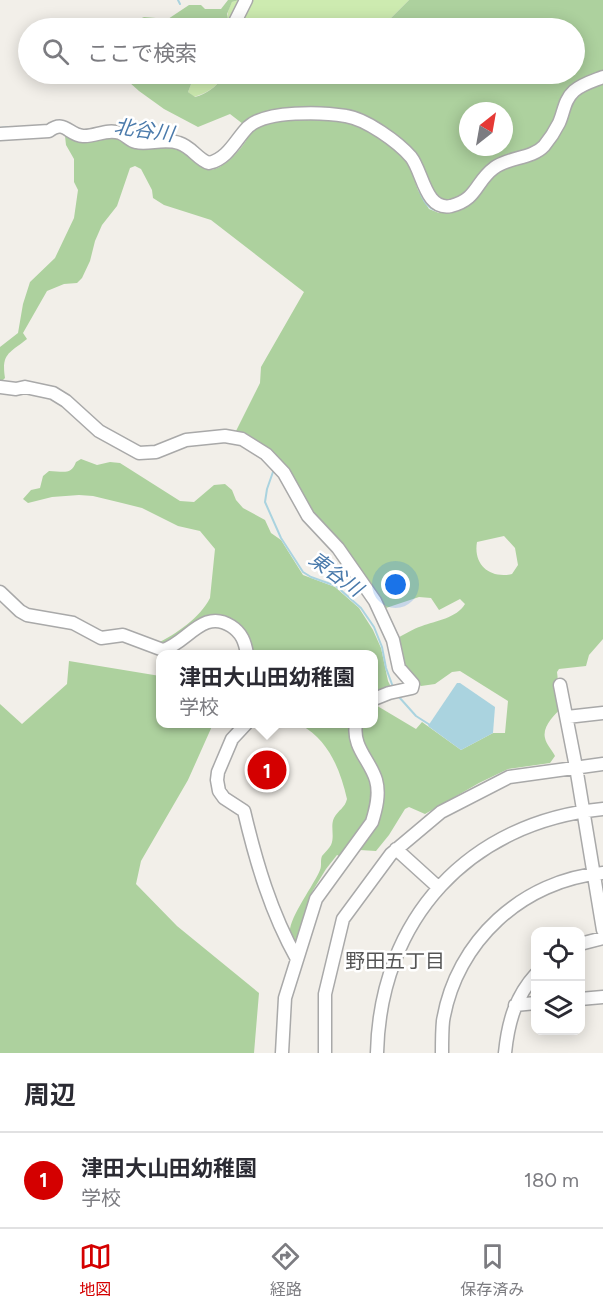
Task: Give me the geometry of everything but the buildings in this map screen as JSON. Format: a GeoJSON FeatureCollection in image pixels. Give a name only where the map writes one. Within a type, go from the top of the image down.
{"type":"FeatureCollection","features":[{"type":"Feature","properties":{"kind":"street"},"geometry":{"type":"LineString","coordinates":[[237,18],[246,0]]}},
{"type":"Feature","properties":{"kind":"street"},"geometry":{"type":"LineString","coordinates":[[0,134],[49,131],[58,126],[82,136],[115,132],[135,142],[159,140],[179,143],[191,148],[204,162],[209,163],[224,156],[251,124],[262,120],[296,113],[346,116],[390,138],[414,162],[430,197],[437,205],[447,206],[458,204],[473,195],[482,181],[497,166],[541,149],[557,126],[564,106],[572,93],[581,86],[603,77]]}},
{"type":"Feature","properties":{"kind":"street"},"geometry":{"type":"LineString","coordinates":[[0,387],[16,389]]}},
{"type":"Feature","properties":{"kind":"street"},"geometry":{"type":"LineString","coordinates":[[0,395],[25,387],[52,393],[66,401],[99,430],[139,453],[156,452],[186,440],[225,436],[242,439],[266,454],[284,473],[308,516],[338,548],[381,611],[393,640],[399,668],[412,684],[412,688],[378,698]]}},
{"type":"Feature","properties":{"kind":"street"},"geometry":{"type":"LineString","coordinates":[[0,592],[27,615],[73,622],[101,638],[123,635],[163,650],[198,625],[213,621],[236,629],[242,635],[246,650]]}},
{"type":"Feature","properties":{"kind":"street"},"geometry":{"type":"LineString","coordinates":[[560,685],[583,811],[598,873],[603,930]]}},
{"type":"Feature","properties":{"kind":"street"},"geometry":{"type":"LineString","coordinates":[[567,717],[603,713]]}},
{"type":"Feature","properties":{"kind":"street"},"geometry":{"type":"LineString","coordinates":[[242,728],[232,739],[218,772],[219,791],[224,798],[244,811],[256,864],[286,941],[297,959]]}},
{"type":"Feature","properties":{"kind":"street"},"geometry":{"type":"LineString","coordinates":[[282,1053],[285,999],[316,899],[372,822],[375,813],[378,792],[376,781],[358,746],[356,728]]}},
{"type":"Feature","properties":{"kind":"street"},"geometry":{"type":"LineString","coordinates":[[326,1053],[325,994],[343,919],[396,849],[441,812],[509,777],[603,764]]}},
{"type":"Feature","properties":{"kind":"street"},"geometry":{"type":"LineString","coordinates":[[377,1053],[382,1001],[394,960],[414,921],[439,888],[466,862],[507,835],[548,818],[603,809]]}},
{"type":"Feature","properties":{"kind":"street"},"geometry":{"type":"LineString","coordinates":[[396,849],[439,888]]}},
{"type":"Feature","properties":{"kind":"street"},"geometry":{"type":"LineString","coordinates":[[442,1053],[443,1021],[451,993],[463,964],[482,935],[506,911],[531,895],[564,880],[598,873]]}},
{"type":"Feature","properties":{"kind":"street"},"geometry":{"type":"LineString","coordinates":[[585,943],[603,938]]}},
{"type":"Feature","properties":{"kind":"street"},"geometry":{"type":"LineString","coordinates":[[505,1053],[509,1021],[522,991],[531,980]]}},
{"type":"Feature","properties":{"kind":"street"},"geometry":{"type":"LineString","coordinates":[[585,999],[603,997]]}},
{"type":"Feature","properties":{"kind":"street"},"geometry":{"type":"LineString","coordinates":[[516,1005],[531,1004]]}},
{"type":"Feature","properties":{"kind":"green space"},"geometry":{"type":"Polygon","coordinates":[[[228,0],[239,0],[232,2],[227,14],[228,18],[170,18],[189,5],[201,5],[205,9],[221,9],[228,0]]]}},
{"type":"Feature","properties":{"kind":"green space"},"geometry":{"type":"Polygon","coordinates":[[[239,0],[409,0],[391,18],[229,18],[232,2],[239,0]]]}},
{"type":"Feature","properties":{"kind":"green space"},"geometry":{"type":"Polygon","coordinates":[[[409,0],[603,0],[603,75],[585,83],[585,18],[391,18],[409,0]]]}},
{"type":"Feature","properties":{"kind":"green space"},"geometry":{"type":"Polygon","coordinates":[[[603,82],[603,639],[589,655],[586,666],[559,669],[557,672],[561,708],[545,729],[545,738],[555,756],[550,763],[508,769],[425,814],[409,807],[405,809],[376,851],[360,850],[358,847],[380,803],[359,740],[359,728],[378,728],[378,706],[416,729],[422,722],[461,750],[493,733],[505,733],[508,701],[460,671],[452,672],[435,684],[421,686],[405,673],[395,639],[418,627],[457,613],[465,604],[460,599],[439,610],[431,598],[419,597],[383,609],[315,522],[291,481],[235,433],[260,383],[261,367],[304,292],[211,220],[164,205],[153,198],[152,190],[141,169],[135,166],[130,168],[117,206],[102,225],[82,278],[77,283],[64,284],[47,291],[23,333],[27,339],[6,358],[3,380],[0,380],[0,347],[18,333],[30,282],[55,258],[74,218],[78,190],[74,182],[74,159],[66,145],[65,136],[67,135],[79,142],[113,137],[177,147],[191,154],[204,168],[211,170],[220,167],[237,153],[251,131],[262,125],[273,121],[301,118],[342,120],[375,134],[402,156],[408,162],[418,190],[429,209],[439,213],[460,209],[496,172],[539,155],[574,98],[603,82]],[[504,536],[477,542],[476,550],[481,564],[490,572],[512,574],[518,565],[515,548],[504,536]]]}},
{"type":"Feature","properties":{"kind":"green space"},"geometry":{"type":"Polygon","coordinates":[[[131,84],[191,84],[188,92],[195,97],[217,84],[582,84],[543,144],[503,161],[470,196],[438,203],[415,160],[345,113],[243,124],[230,114],[198,127],[164,109],[131,84]]]}},
{"type":"Feature","properties":{"kind":"green space"},"geometry":{"type":"Polygon","coordinates":[[[191,84],[218,84],[194,97],[188,92],[191,84]]]}},
{"type":"Feature","properties":{"kind":"green space"},"geometry":{"type":"Polygon","coordinates":[[[81,459],[97,465],[110,462],[120,463],[180,501],[194,502],[214,485],[225,484],[232,490],[236,500],[243,508],[265,520],[271,533],[281,540],[303,575],[335,587],[359,608],[381,648],[392,689],[378,694],[378,650],[250,650],[224,617],[167,643],[156,644],[187,625],[206,605],[210,598],[215,549],[200,531],[178,526],[142,508],[93,496],[52,497],[28,503],[23,499],[31,490],[40,488],[43,476],[49,471],[69,471],[81,459]]]}},
{"type":"Feature","properties":{"kind":"green space"},"geometry":{"type":"Polygon","coordinates":[[[69,661],[156,675],[156,728],[211,728],[188,780],[141,861],[136,884],[177,926],[259,993],[254,1053],[0,1053],[0,704],[22,724],[67,684],[69,661]]]}},
{"type":"Feature","properties":{"kind":"green space"},"geometry":{"type":"Polygon","coordinates":[[[305,728],[353,728],[373,789],[371,813],[341,857],[337,855],[326,869],[312,892],[297,945],[290,933],[290,927],[320,870],[322,856],[332,842],[334,818],[347,799],[332,757],[305,728]]]}},
{"type":"Feature","properties":{"kind":"water"},"geometry":{"type":"Polygon","coordinates":[[[457,683],[495,707],[493,733],[461,750],[428,726],[457,683]]]}},
{"type":"Feature","properties":{"kind":"waterway"},"geometry":{"type":"LineString","coordinates":[[178,0],[180,4]]}},
{"type":"Feature","properties":{"kind":"waterway","name":"北谷川"},"geometry":{"type":"LineString","coordinates":[[0,128],[9,127]]}},
{"type":"Feature","properties":{"kind":"waterway","name":"北谷川"},"geometry":{"type":"LineString","coordinates":[[237,150],[244,141]]}},
{"type":"Feature","properties":{"kind":"waterway","name":"北谷川"},"geometry":{"type":"LineString","coordinates":[[207,168],[219,166]]}},
{"type":"Feature","properties":{"kind":"waterway","name":"北谷川"},"geometry":{"type":"LineString","coordinates":[[418,186],[430,207],[443,211]]}},
{"type":"Feature","properties":{"kind":"waterway","name":"東谷川"},"geometry":{"type":"LineString","coordinates":[[274,469],[265,502],[281,538],[303,572],[336,586],[361,608],[374,627],[393,687]]}},
{"type":"Feature","properties":{"kind":"waterway","name":"東谷川"},"geometry":{"type":"LineString","coordinates":[[399,697],[416,716],[430,725]]}},
{"type":"Feature","properties":{"kind":"place","name":"津田大山田幼稚園"},"geometry":{"type":"Point","coordinates":[267,770]}},
{"type":"Feature","properties":{"kind":"district","name":"野田五丁目"},"geometry":{"type":"Point","coordinates":[395,961]}}]}
